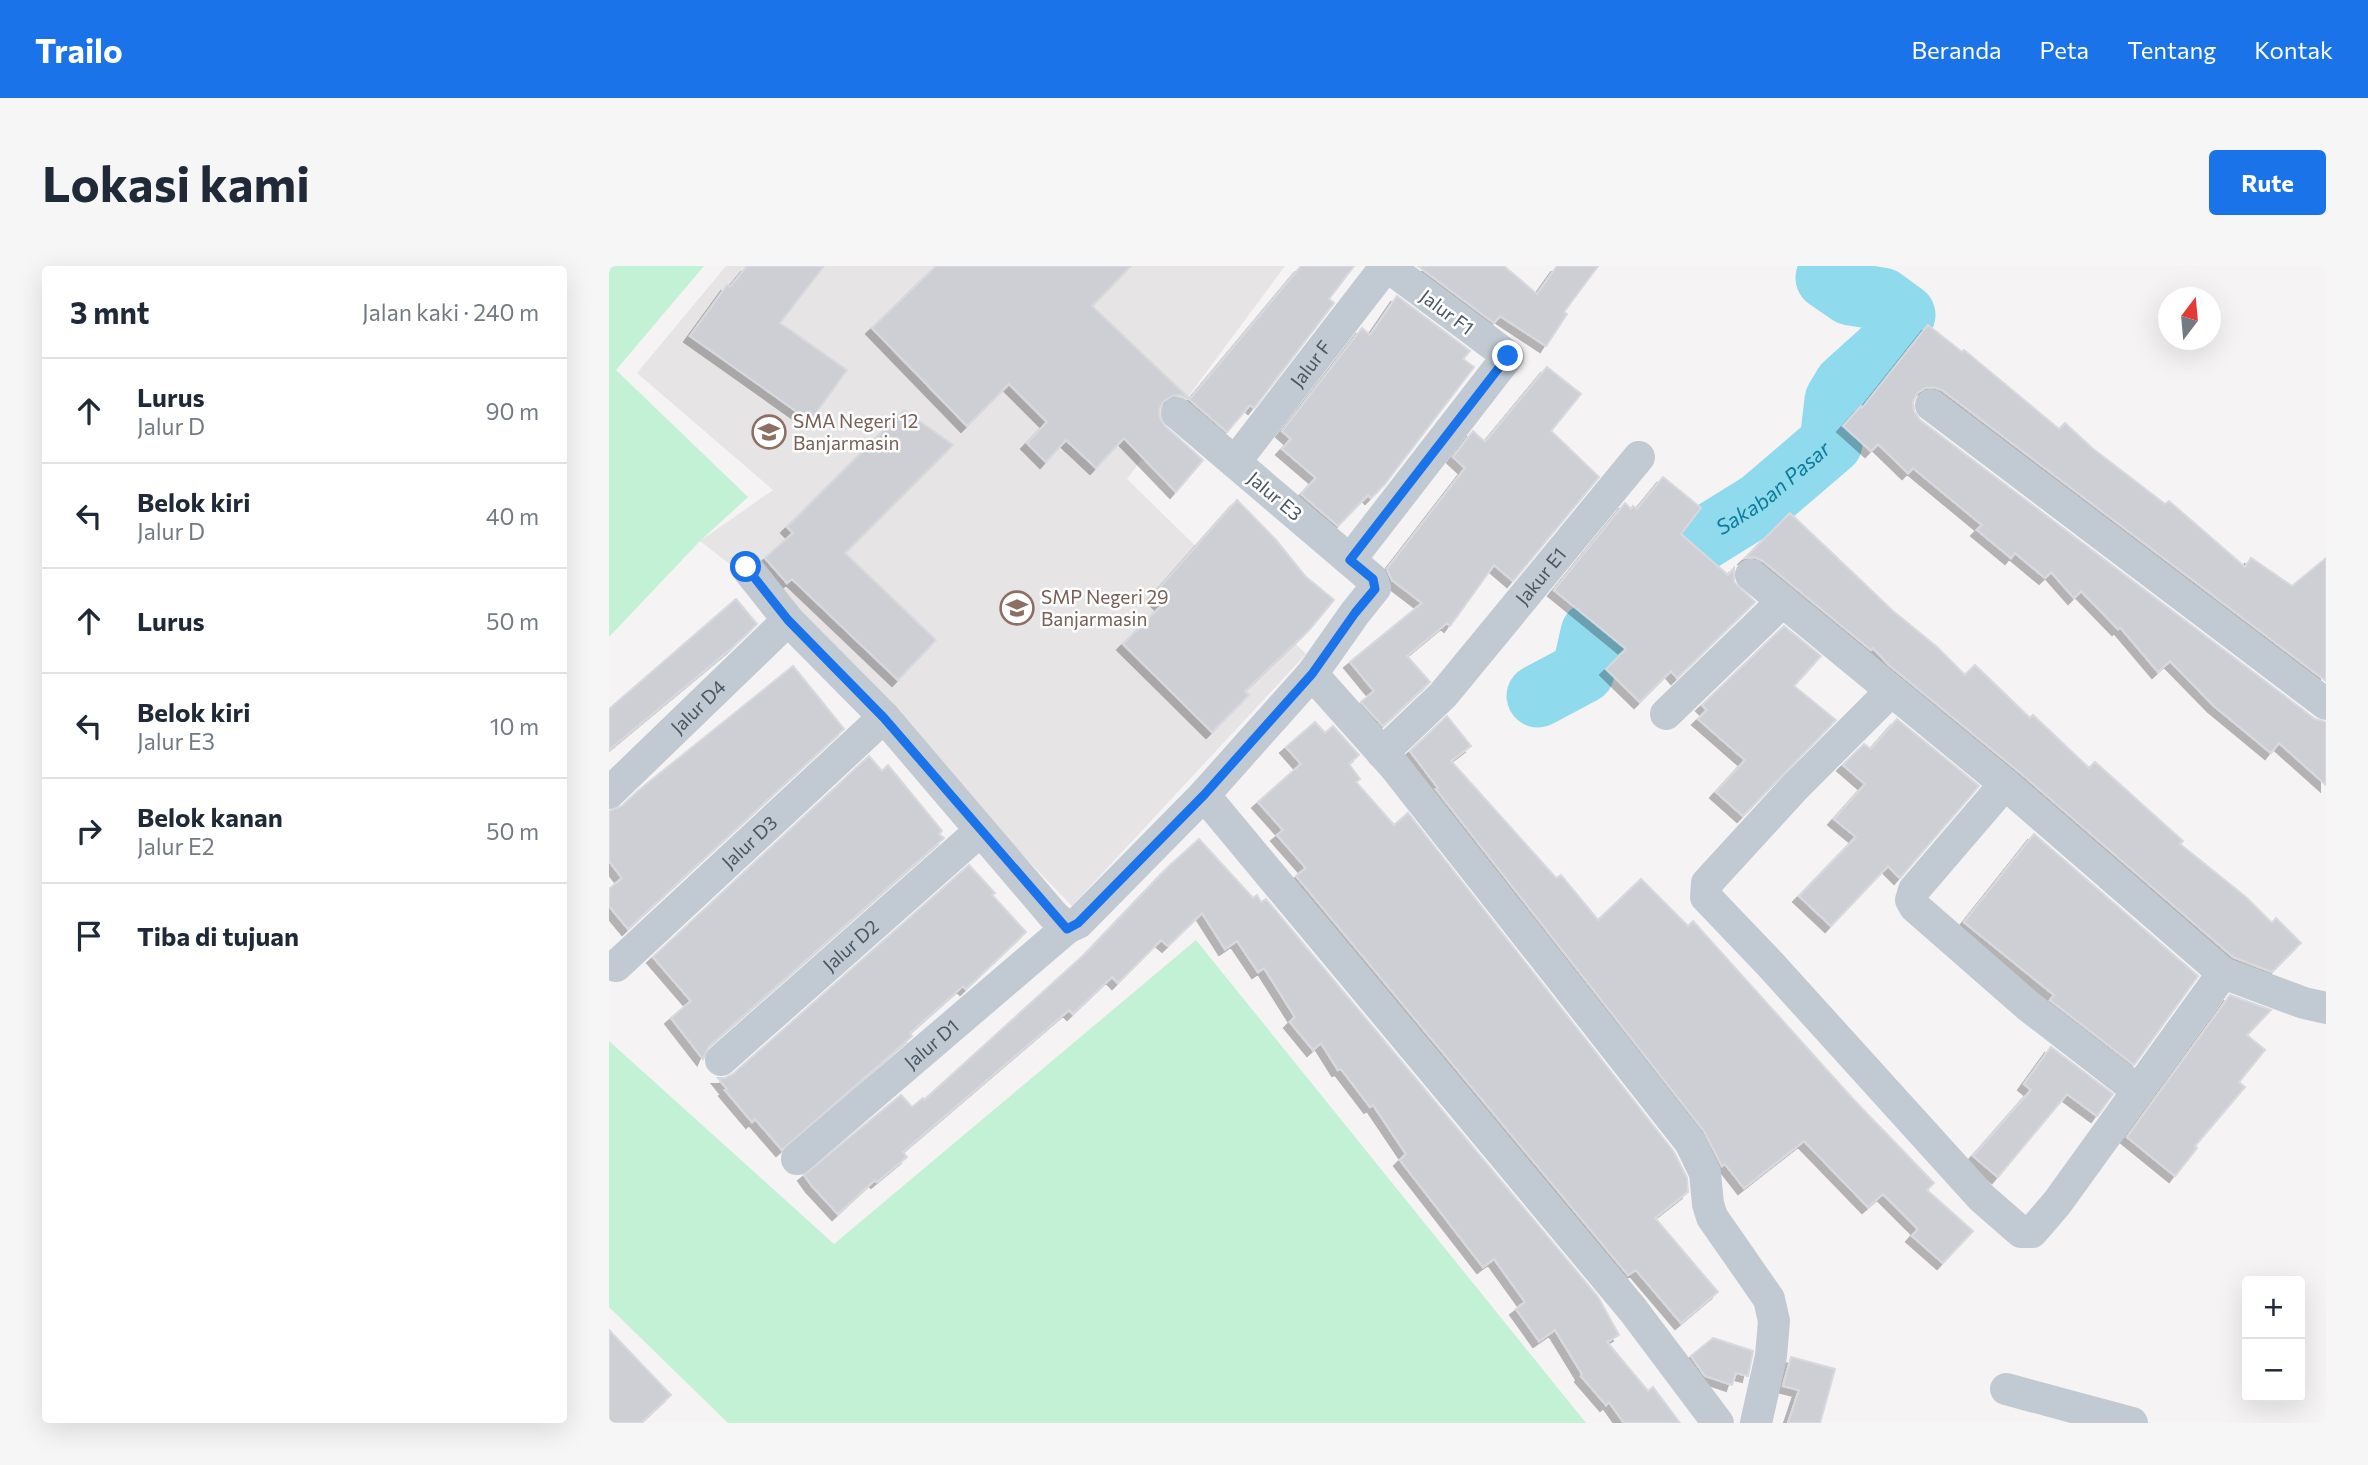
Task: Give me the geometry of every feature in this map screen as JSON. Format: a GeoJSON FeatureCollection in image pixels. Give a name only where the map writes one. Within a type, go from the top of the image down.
{"type":"FeatureCollection","features":[{"type":"Feature","properties":{"kind":"street","name":"Jalur F1"},"geometry":{"type":"LineString","coordinates":[[1387,266],[1508,356]]}},
{"type":"Feature","properties":{"kind":"street","name":"Jalur F"},"geometry":{"type":"LineString","coordinates":[[1235,462],[1387,266]]}},
{"type":"Feature","properties":{"kind":"street","name":"Jalur D1"},"geometry":{"type":"LineString","coordinates":[[797,1159],[1067,929],[1086,916],[1204,795],[1312,674],[1375,589],[1361,570],[1508,356]]}},
{"type":"Feature","properties":{"kind":"street"},"geometry":{"type":"LineString","coordinates":[[1931,405],[2326,704]]}},
{"type":"Feature","properties":{"kind":"street","name":"Jalur E3"},"geometry":{"type":"LineString","coordinates":[[1177,413],[1361,570]]}},
{"type":"Feature","properties":{"kind":"street","name":"Jakur E1"},"geometry":{"type":"LineString","coordinates":[[1382,753],[1443,695],[1639,457]]}},
{"type":"Feature","properties":{"kind":"street"},"geometry":{"type":"LineString","coordinates":[[746,567],[788,620],[884,718],[1067,929]]}},
{"type":"Feature","properties":{"kind":"street"},"geometry":{"type":"LineString","coordinates":[[1751,575],[2005,784],[2223,973],[2304,1003],[2326,1008]]}},
{"type":"Feature","properties":{"kind":"street"},"geometry":{"type":"LineString","coordinates":[[1666,714],[1783,601]]}},
{"type":"Feature","properties":{"kind":"street","name":"Jalur D4"},"geometry":{"type":"LineString","coordinates":[[609,793],[788,620]]}},
{"type":"Feature","properties":{"kind":"street"},"geometry":{"type":"LineString","coordinates":[[1312,674],[1382,753],[1690,1142],[1705,1173],[1712,1217],[1769,1299],[1775,1321],[1771,1356],[1756,1423]]}},
{"type":"Feature","properties":{"kind":"street"},"geometry":{"type":"LineString","coordinates":[[1891,691],[1795,787],[1707,883],[1706,897],[1982,1198],[2021,1232],[2032,1232],[2057,1203],[2223,973]]}},
{"type":"Feature","properties":{"kind":"street","name":"Jalur D3"},"geometry":{"type":"LineString","coordinates":[[616,966],[884,718]]}},
{"type":"Feature","properties":{"kind":"street"},"geometry":{"type":"LineString","coordinates":[[2005,784],[1914,890],[1912,900],[1915,907],[2027,1005],[2137,1090]]}},
{"type":"Feature","properties":{"kind":"street"},"geometry":{"type":"LineString","coordinates":[[1204,795],[1633,1310],[1718,1423]]}},
{"type":"Feature","properties":{"kind":"street","name":"Jalur D2"},"geometry":{"type":"LineString","coordinates":[[721,1060],[980,831]]}},
{"type":"Feature","properties":{"kind":"street"},"geometry":{"type":"LineString","coordinates":[[2006,1389],[2132,1423]]}},
{"type":"Feature","properties":{"kind":"shaded area","name":"SMP Negeri 29 Banjarmasin"},"geometry":{"type":"Polygon","coordinates":[[[726,266],[1285,266],[1127,479],[1306,654],[1072,906],[867,694],[727,562],[700,541],[773,490],[637,373],[726,266]]]}},
{"type":"Feature","properties":{"kind":"green space"},"geometry":{"type":"Polygon","coordinates":[[[609,266],[704,266],[616,370],[748,497],[700,541],[609,637],[609,266]]]}},
{"type":"Feature","properties":{"kind":"green space"},"geometry":{"type":"Polygon","coordinates":[[[1196,940],[1586,1423],[728,1423],[609,1307],[609,1041],[834,1244],[1196,940]]]}},
{"type":"Feature","properties":{"kind":"building"},"geometry":{"type":"Polygon","coordinates":[[[747,266],[824,266],[780,323],[847,370],[810,421],[690,336],[727,285],[730,287],[747,266]]]}},
{"type":"Feature","properties":{"kind":"building"},"geometry":{"type":"Polygon","coordinates":[[[936,266],[1131,266],[1092,306],[1190,399],[1301,266],[1354,266],[1329,299],[1334,303],[1254,408],[1250,405],[1227,432],[1181,395],[1172,396],[1163,402],[1159,410],[1165,426],[1203,460],[1176,492],[1124,438],[1096,468],[1066,440],[1046,462],[1027,443],[1047,422],[1009,384],[967,426],[872,328],[936,266]]]}},
{"type":"Feature","properties":{"kind":"building"},"geometry":{"type":"Polygon","coordinates":[[[1418,266],[1504,266],[1537,294],[1557,266],[1598,266],[1564,312],[1567,314],[1546,346],[1500,316],[1494,323],[1418,266]]]}},
{"type":"Feature","properties":{"kind":"building"},"geometry":{"type":"Polygon","coordinates":[[[1397,296],[1470,351],[1463,359],[1474,367],[1384,485],[1371,498],[1368,495],[1338,526],[1301,494],[1316,478],[1282,449],[1291,439],[1282,431],[1362,328],[1370,335],[1397,296]]]}},
{"type":"Feature","properties":{"kind":"building"},"geometry":{"type":"Polygon","coordinates":[[[1928,325],[1962,352],[1964,350],[2059,429],[2065,423],[2092,448],[2165,504],[2169,501],[2245,567],[2251,558],[2292,586],[2326,558],[2326,681],[1942,390],[1925,388],[1917,393],[1913,402],[1914,411],[1920,420],[2315,719],[2326,722],[2326,785],[2279,743],[2271,753],[2214,706],[2170,661],[2158,672],[2120,627],[2118,629],[2081,591],[2074,598],[2051,572],[2045,578],[2015,553],[2011,558],[1977,530],[1982,525],[1913,468],[1908,473],[1878,444],[1871,451],[1843,426],[1861,406],[1862,408],[1928,325]]]}},
{"type":"Feature","properties":{"kind":"building"},"geometry":{"type":"Polygon","coordinates":[[[1547,367],[1581,394],[1551,431],[1599,477],[1513,581],[1494,565],[1450,626],[1447,623],[1407,656],[1430,682],[1383,726],[1361,702],[1374,691],[1350,662],[1422,603],[1392,580],[1387,569],[1465,468],[1453,457],[1473,431],[1485,442],[1547,367]]]}},
{"type":"Feature","properties":{"kind":"building"},"geometry":{"type":"Polygon","coordinates":[[[904,410],[953,445],[845,553],[936,640],[898,680],[792,579],[787,583],[765,558],[793,533],[787,527],[904,410]]]}},
{"type":"Feature","properties":{"kind":"building"},"geometry":{"type":"Polygon","coordinates":[[[1663,477],[1701,508],[1681,534],[1728,575],[1734,568],[1734,582],[1755,602],[1677,678],[1671,671],[1640,702],[1606,669],[1626,649],[1554,590],[1625,503],[1631,509],[1633,506],[1637,509],[1663,477]]]}},
{"type":"Feature","properties":{"kind":"building"},"geometry":{"type":"Polygon","coordinates":[[[1237,500],[1276,540],[1305,576],[1334,600],[1310,629],[1245,691],[1249,695],[1212,732],[1123,644],[1162,605],[1152,596],[1237,500]]]}},
{"type":"Feature","properties":{"kind":"building"},"geometry":{"type":"Polygon","coordinates":[[[1790,513],[1965,675],[1975,665],[2030,718],[2033,715],[2089,768],[2095,762],[2183,841],[2180,844],[2247,898],[2272,923],[2276,918],[2301,943],[2272,972],[2233,957],[2017,770],[1889,665],[1873,648],[1871,650],[1763,561],[1755,557],[1745,558],[1790,513]]]}},
{"type":"Feature","properties":{"kind":"building"},"geometry":{"type":"Polygon","coordinates":[[[736,599],[757,624],[609,750],[609,709],[736,599]]]}},
{"type":"Feature","properties":{"kind":"building"},"geometry":{"type":"Polygon","coordinates":[[[1784,626],[1821,656],[1794,686],[1836,720],[1743,816],[1716,792],[1745,760],[1698,719],[1707,710],[1702,705],[1784,626]]]}},
{"type":"Feature","properties":{"kind":"building"},"geometry":{"type":"Polygon","coordinates":[[[793,666],[844,729],[628,929],[609,906],[609,889],[622,878],[609,861],[609,811],[622,806],[793,666]]]}},
{"type":"Feature","properties":{"kind":"building"},"geometry":{"type":"Polygon","coordinates":[[[1447,716],[1471,746],[1451,761],[1556,878],[1561,875],[1598,920],[1641,879],[1688,926],[1693,921],[1853,1099],[1934,1183],[1927,1190],[1973,1231],[1943,1263],[1912,1236],[1918,1229],[1883,1194],[1868,1207],[1804,1141],[1744,1188],[1725,1164],[1722,1166],[1704,1131],[1436,789],[1438,788],[1410,751],[1447,716]]]}},
{"type":"Feature","properties":{"kind":"building"},"geometry":{"type":"Polygon","coordinates":[[[1897,719],[1979,786],[1900,878],[1888,866],[1831,926],[1799,896],[1856,837],[1834,819],[1865,784],[1843,765],[1864,744],[1871,749],[1897,719]]]}},
{"type":"Feature","properties":{"kind":"building"},"geometry":{"type":"Polygon","coordinates":[[[1315,722],[1325,733],[1333,726],[1359,755],[1349,764],[1360,779],[1356,782],[1394,825],[1408,813],[1674,1152],[1687,1178],[1688,1192],[1655,1218],[1718,1292],[1681,1323],[1636,1270],[1628,1275],[1296,876],[1306,868],[1277,835],[1283,830],[1258,802],[1301,764],[1286,747],[1315,722]]]}},
{"type":"Feature","properties":{"kind":"building"},"geometry":{"type":"Polygon","coordinates":[[[869,756],[882,771],[888,765],[942,831],[939,834],[944,838],[709,1046],[703,1059],[671,1018],[691,1001],[653,957],[869,756]]]}},
{"type":"Feature","properties":{"kind":"building"},"geometry":{"type":"Polygon","coordinates":[[[2034,834],[2198,976],[2134,1065],[2050,1000],[2054,995],[1964,922],[2034,834]]]}},
{"type":"Feature","properties":{"kind":"building"},"geometry":{"type":"Polygon","coordinates":[[[1199,839],[1253,898],[1257,895],[1261,902],[1266,899],[1598,1297],[1619,1335],[1607,1342],[1648,1391],[1653,1387],[1680,1423],[1624,1423],[1609,1402],[1606,1405],[1581,1376],[1555,1330],[1539,1341],[1516,1309],[1525,1302],[1494,1259],[1483,1267],[1400,1160],[1406,1154],[1373,1105],[1370,1107],[1341,1069],[1338,1070],[1321,1043],[1313,1050],[1290,1022],[1295,1017],[1264,968],[1258,972],[1237,941],[1225,949],[1202,913],[1168,946],[1161,940],[1118,983],[1112,977],[1073,1014],[1069,1010],[903,1152],[907,1157],[877,1182],[875,1180],[838,1214],[812,1186],[804,1175],[901,1095],[912,1107],[923,1098],[924,1100],[1087,952],[1168,867],[1199,839]]]}},
{"type":"Feature","properties":{"kind":"building"},"geometry":{"type":"Polygon","coordinates":[[[969,865],[1026,932],[966,989],[963,986],[910,1033],[912,1036],[782,1150],[755,1119],[752,1122],[718,1078],[733,1074],[969,865]]]}},
{"type":"Feature","properties":{"kind":"building"},"geometry":{"type":"Polygon","coordinates":[[[2230,995],[2271,1010],[2247,1035],[2265,1050],[2239,1082],[2245,1087],[2195,1146],[2197,1148],[2175,1176],[2127,1137],[2230,995]]]}},
{"type":"Feature","properties":{"kind":"building"},"geometry":{"type":"Polygon","coordinates":[[[2051,1047],[2113,1094],[2097,1116],[2067,1094],[1998,1177],[1973,1156],[2031,1090],[2024,1084],[2051,1047]]]}},
{"type":"Feature","properties":{"kind":"building"},"geometry":{"type":"Polygon","coordinates":[[[609,1330],[671,1395],[641,1423],[609,1423],[609,1330]]]}},
{"type":"Feature","properties":{"kind":"building"},"geometry":{"type":"Polygon","coordinates":[[[1713,1338],[1753,1351],[1748,1376],[1736,1373],[1732,1385],[1705,1376],[1691,1356],[1713,1338]]]}},
{"type":"Feature","properties":{"kind":"building"},"geometry":{"type":"Polygon","coordinates":[[[1791,1357],[1835,1369],[1820,1423],[1788,1423],[1799,1390],[1783,1386],[1791,1357]]]}},
{"type":"Feature","properties":{"kind":"waterway","name":"Sakaban Pasar"},"geometry":{"type":"LineString","coordinates":[[1538,696],[1583,672],[1592,633],[1611,622],[1630,621],[1695,544],[1761,503],[1831,443],[1836,400],[1845,385],[1895,340],[1904,315],[1882,299],[1850,294],[1827,278],[1830,266]]}},
{"type":"Feature","properties":{"kind":"place","name":"SMA Negeri 12 Banjarmasin"},"geometry":{"type":"Point","coordinates":[769,432]}},
{"type":"Feature","properties":{"kind":"place","name":"SMP Negeri 29 Banjarmasin"},"geometry":{"type":"Point","coordinates":[1017,608]}},
{"type":"Feature","properties":{"kind":"route"},"geometry":{"type":"LineString","coordinates":[[746,567],[788,620],[884,718],[1067,929],[1078,923],[1204,795],[1312,674],[1375,589],[1373,579],[1350,560],[1508,356]]}}]}
